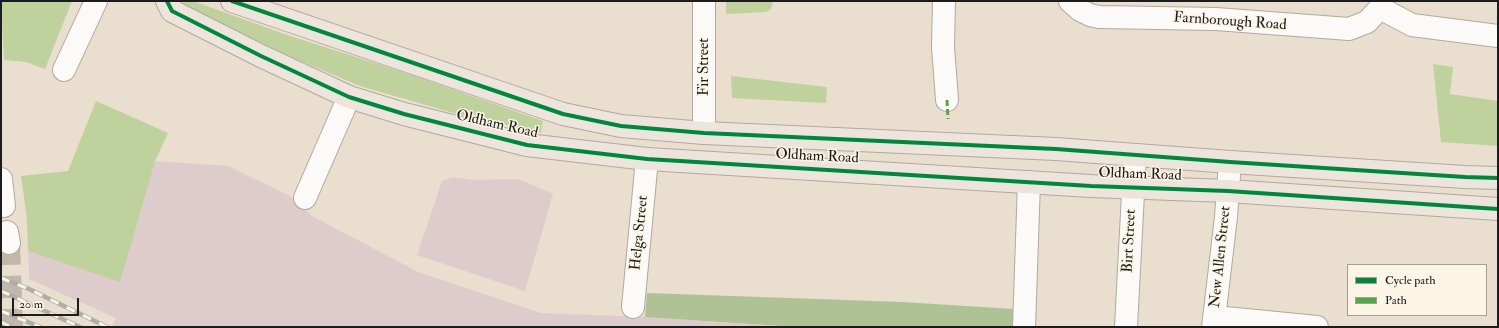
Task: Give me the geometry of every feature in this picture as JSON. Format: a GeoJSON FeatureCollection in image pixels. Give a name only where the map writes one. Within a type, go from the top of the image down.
{"type":"FeatureCollection","features":[{"type":"Feature","properties":{"kind":"highway","name":"Oldham Road"},"geometry":{"type":"LineString","coordinates":[[167,1],[172,11],[267,60],[350,96],[404,114],[527,145],[647,159],[1029,182],[1228,191],[1498,209]]}},
{"type":"Feature","properties":{"kind":"highway","name":"Oldham Road"},"geometry":{"type":"LineString","coordinates":[[232,1],[563,114],[621,126],[704,133],[1041,148],[1458,177],[1498,178]]}},
{"type":"Feature","properties":{"kind":"street"},"geometry":{"type":"LineString","coordinates":[[64,70],[96,1]]}},
{"type":"Feature","properties":{"kind":"street","name":"Fir Street"},"geometry":{"type":"LineString","coordinates":[[704,1],[704,133]]}},
{"type":"Feature","properties":{"kind":"street"},"geometry":{"type":"LineString","coordinates":[[944,1],[944,47],[947,100]]}},
{"type":"Feature","properties":{"kind":"street","name":"Farnborough Road"},"geometry":{"type":"LineString","coordinates":[[1070,1],[1080,10],[1090,15],[1099,17],[1208,19],[1349,29],[1367,22],[1381,5]]}},
{"type":"Feature","properties":{"kind":"street"},"geometry":{"type":"LineString","coordinates":[[1381,5],[1412,25],[1498,36]]}},
{"type":"Feature","properties":{"kind":"street"},"geometry":{"type":"LineString","coordinates":[[305,198],[350,96]]}},
{"type":"Feature","properties":{"kind":"street","name":"Birt Street"},"geometry":{"type":"LineString","coordinates":[[1126,327],[1135,155]]}},
{"type":"Feature","properties":{"kind":"street","name":"Helga Street"},"geometry":{"type":"LineString","coordinates":[[633,306],[647,159]]}},
{"type":"Feature","properties":{"kind":"street","name":"New Allen Street"},"geometry":{"type":"LineString","coordinates":[[1214,322],[1230,162]]}},
{"type":"Feature","properties":{"kind":"street"},"geometry":{"type":"LineString","coordinates":[[1,179],[4,206]]}},
{"type":"Feature","properties":{"kind":"street"},"geometry":{"type":"LineString","coordinates":[[1024,327],[1029,182]]}},
{"type":"Feature","properties":{"kind":"street"},"geometry":{"type":"LineString","coordinates":[[1214,322],[1317,327]]}},
{"type":"Feature","properties":{"kind":"shaded area"},"geometry":{"type":"Polygon","coordinates":[[[155,161],[228,166],[290,196],[312,216],[418,272],[541,313],[645,317],[796,327],[112,327],[116,318],[29,279],[28,236],[23,184],[155,161]]]}},
{"type":"Feature","properties":{"kind":"shaded area"},"geometry":{"type":"Polygon","coordinates":[[[452,177],[475,180],[518,179],[553,194],[525,291],[417,255],[442,181],[452,177]]]}},
{"type":"Feature","properties":{"kind":"green space"},"geometry":{"type":"Polygon","coordinates":[[[1,1],[72,1],[45,69],[26,62],[4,60],[1,1]]]}},
{"type":"Feature","properties":{"kind":"green space"},"geometry":{"type":"Polygon","coordinates":[[[184,1],[193,1],[287,35],[409,74],[543,121],[541,133],[457,114],[360,86],[289,56],[183,5],[184,1]]]}},
{"type":"Feature","properties":{"kind":"green space"},"geometry":{"type":"Polygon","coordinates":[[[726,1],[773,1],[771,9],[766,12],[726,14],[726,1]]]}},
{"type":"Feature","properties":{"kind":"green space"},"geometry":{"type":"Polygon","coordinates":[[[1433,64],[1453,67],[1450,94],[1498,101],[1498,146],[1441,142],[1433,64]]]}},
{"type":"Feature","properties":{"kind":"green space"},"geometry":{"type":"Polygon","coordinates":[[[731,76],[827,87],[826,103],[732,98],[731,76]]]}},
{"type":"Feature","properties":{"kind":"green space"},"geometry":{"type":"Polygon","coordinates":[[[96,101],[168,133],[155,161],[120,282],[28,251],[27,217],[21,176],[68,171],[96,101]]]}},
{"type":"Feature","properties":{"kind":"green space"},"geometry":{"type":"Polygon","coordinates":[[[647,293],[902,302],[1014,309],[1014,327],[796,327],[645,317],[647,293]]]}},
{"type":"Feature","properties":{"kind":"tunnel"},"geometry":{"type":"LineString","coordinates":[[9,243],[12,327]]}},
{"type":"Feature","properties":{"kind":"railway"},"geometry":{"type":"LineString","coordinates":[[1,278],[29,289],[107,327]]}},
{"type":"Feature","properties":{"kind":"railway"},"geometry":{"type":"LineString","coordinates":[[1,291],[80,327]]}},
{"type":"Feature","properties":{"kind":"railway"},"geometry":{"type":"LineString","coordinates":[[1,311],[40,327]]}},
{"type":"Feature","properties":{"kind":"railway"},"geometry":{"type":"LineString","coordinates":[[1,322],[11,327]]}},
{"type":"Feature","properties":{"kind":"marked path"},"geometry":{"type":"LineString","coordinates":[[947,100],[948,119]]}},
{"type":"Feature","properties":{"kind":"cycle path"},"geometry":{"type":"LineString","coordinates":[[167,1],[172,11],[261,56],[349,97],[404,114],[527,145],[647,159],[1091,186],[1228,191],[1498,209]]}},
{"type":"Feature","properties":{"kind":"cycle path"},"geometry":{"type":"LineString","coordinates":[[232,1],[563,114],[621,126],[704,133],[1056,149],[1230,162],[1498,178]]}}]}
